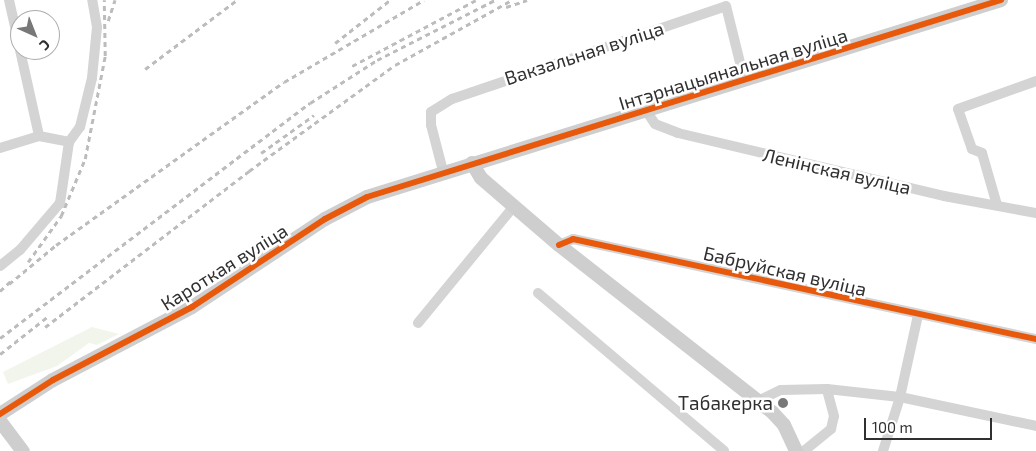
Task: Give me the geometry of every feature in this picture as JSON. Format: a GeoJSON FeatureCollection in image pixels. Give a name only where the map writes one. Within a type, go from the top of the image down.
{"type":"FeatureCollection","features":[{"type":"Feature","properties":{"kind":"street"},"geometry":{"type":"LineString","coordinates":[[0,266],[20,250],[60,203],[69,142],[80,127],[92,78],[97,27],[92,0]]}},
{"type":"Feature","properties":{"kind":"street","name":"Інтэрнацыянальная вуліца"},"geometry":{"type":"LineString","coordinates":[[472,164],[647,112],[744,79],[1001,0]]}},
{"type":"Feature","properties":{"kind":"street","name":"Вакзальная вуліца"},"geometry":{"type":"LineString","coordinates":[[443,171],[431,125],[431,112],[452,98],[726,6],[744,79]]}},
{"type":"Feature","properties":{"kind":"street"},"geometry":{"type":"LineString","coordinates":[[22,60],[39,136]]}},
{"type":"Feature","properties":{"kind":"street"},"geometry":{"type":"LineString","coordinates":[[998,205],[982,153],[972,149],[958,109],[1036,81]]}},
{"type":"Feature","properties":{"kind":"street","name":"Ленінская вуліца"},"geometry":{"type":"LineString","coordinates":[[647,112],[655,124],[678,133],[1036,213]]}},
{"type":"Feature","properties":{"kind":"street"},"geometry":{"type":"LineString","coordinates":[[0,148],[39,136],[69,142]]}},
{"type":"Feature","properties":{"kind":"street"},"geometry":{"type":"LineString","coordinates":[[472,164],[481,178],[559,245],[779,419],[796,451]]}},
{"type":"Feature","properties":{"kind":"street","name":"Кароткая вуліца"},"geometry":{"type":"LineString","coordinates":[[0,414],[54,380],[192,307],[347,207],[443,171],[472,164]]}},
{"type":"Feature","properties":{"kind":"street"},"geometry":{"type":"LineString","coordinates":[[418,323],[514,206]]}},
{"type":"Feature","properties":{"kind":"street","name":"Бабруйская вуліца"},"geometry":{"type":"LineString","coordinates":[[559,245],[573,239],[918,316],[1036,339]]}},
{"type":"Feature","properties":{"kind":"street"},"geometry":{"type":"LineString","coordinates":[[538,292],[724,451]]}},
{"type":"Feature","properties":{"kind":"street"},"geometry":{"type":"LineString","coordinates":[[882,451],[900,398],[918,316]]}},
{"type":"Feature","properties":{"kind":"street"},"geometry":{"type":"LineString","coordinates":[[758,401],[781,390],[827,390],[900,398],[1036,426]]}},
{"type":"Feature","properties":{"kind":"street"},"geometry":{"type":"LineString","coordinates":[[804,451],[825,438],[831,429],[834,416],[827,390]]}},
{"type":"Feature","properties":{"kind":"street"},"geometry":{"type":"LineString","coordinates":[[0,421],[23,451]]}},
{"type":"Feature","properties":{"kind":"shaded area"},"geometry":{"type":"Polygon","coordinates":[[[92,327],[119,334],[97,345],[89,343],[57,366],[8,384],[3,372],[92,327]]]}},
{"type":"Feature","properties":{"kind":"railway"},"geometry":{"type":"LineString","coordinates":[[28,262],[61,216],[85,159],[105,56],[104,0]]}},
{"type":"Feature","properties":{"kind":"railway"},"geometry":{"type":"LineString","coordinates":[[108,21],[115,0]]}},
{"type":"Feature","properties":{"kind":"railway"},"geometry":{"type":"LineString","coordinates":[[145,69],[237,0]]}},
{"type":"Feature","properties":{"kind":"railway"},"geometry":{"type":"LineString","coordinates":[[335,43],[390,0]]}},
{"type":"Feature","properties":{"kind":"railway"},"geometry":{"type":"LineString","coordinates":[[9,284],[56,245],[284,82],[424,0]]}},
{"type":"Feature","properties":{"kind":"railway"},"geometry":{"type":"LineString","coordinates":[[352,66],[476,0]]}},
{"type":"Feature","properties":{"kind":"railway"},"geometry":{"type":"LineString","coordinates":[[0,338],[310,103],[377,60],[495,0]]}},
{"type":"Feature","properties":{"kind":"railway"},"geometry":{"type":"LineString","coordinates":[[45,327],[249,171],[395,65],[512,0]]}},
{"type":"Feature","properties":{"kind":"railway"},"geometry":{"type":"LineString","coordinates":[[506,7],[527,0]]}},
{"type":"Feature","properties":{"kind":"railway"},"geometry":{"type":"LineString","coordinates":[[261,153],[314,115]]}},
{"type":"Feature","properties":{"kind":"railway"},"geometry":{"type":"LineString","coordinates":[[0,291],[13,279]]}},
{"type":"Feature","properties":{"kind":"railway"},"geometry":{"type":"LineString","coordinates":[[0,354],[47,317]]}},
{"type":"Feature","properties":{"kind":"cycle path"},"geometry":{"type":"LineString","coordinates":[[0,414],[53,380],[192,307],[325,219],[367,197],[1001,0]]}},
{"type":"Feature","properties":{"kind":"cycle path"},"geometry":{"type":"LineString","coordinates":[[559,245],[573,239],[1036,339]]}},
{"type":"Feature","properties":{"kind":"place","name":"Табакерка"},"geometry":{"type":"Point","coordinates":[783,403]}}]}
